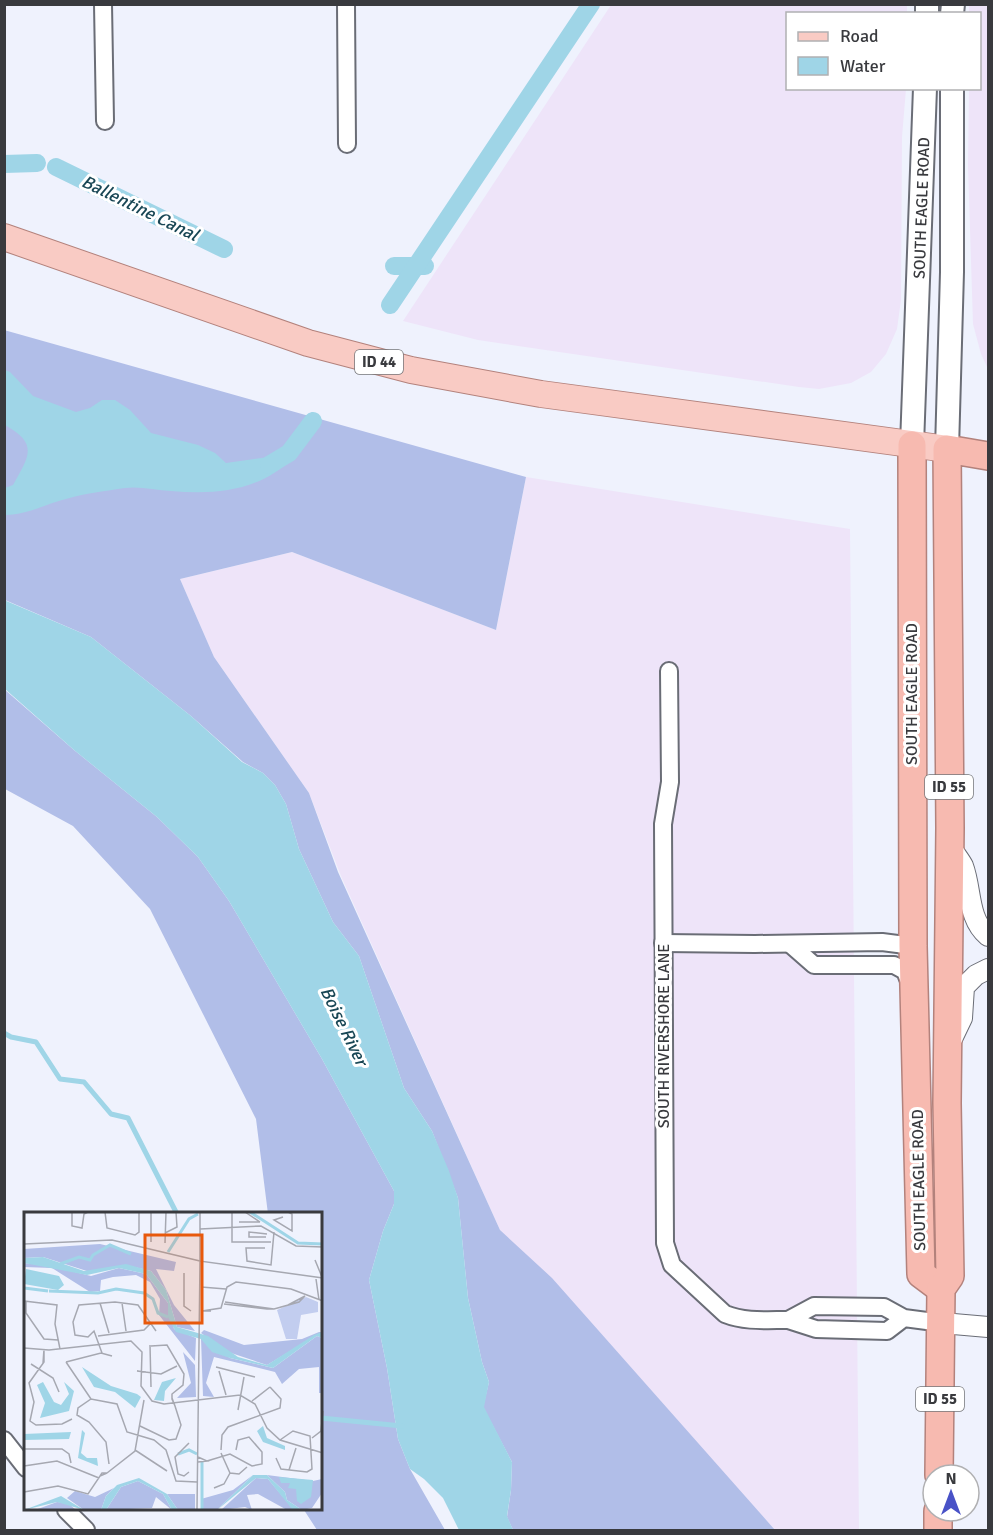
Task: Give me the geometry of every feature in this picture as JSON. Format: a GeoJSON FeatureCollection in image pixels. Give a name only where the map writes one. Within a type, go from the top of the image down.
{"type":"FeatureCollection","features":[{"type":"Feature","properties":{"kind":"highway","name":"SOUTH EAGLE ROAD"},"geometry":{"type":"LineString","coordinates":[[912,446],[913,946],[921,1274],[941,1289]]}},
{"type":"Feature","properties":{"kind":"highway","name":"SOUTH EAGLE ROAD"},"geometry":{"type":"LineString","coordinates":[[939,1463],[941,1289],[950,1276],[947,450]]}},
{"type":"Feature","properties":{"kind":"highway","name":"ID 44"},"geometry":{"type":"LineString","coordinates":[[947,450],[988,456]]}},
{"type":"Feature","properties":{"kind":"highway"},"geometry":{"type":"LineString","coordinates":[[913,946],[928,964],[930,1005],[948,1053]]}},
{"type":"Feature","properties":{"kind":"main road","name":"SOUTH EAGLE ROAD"},"geometry":{"type":"LineString","coordinates":[[912,446],[926,90]]}},
{"type":"Feature","properties":{"kind":"main road","name":"SOUTH EAGLE ROAD"},"geometry":{"type":"LineString","coordinates":[[947,450],[952,272],[952,90]]}},
{"type":"Feature","properties":{"kind":"main road","name":"ID 44"},"geometry":{"type":"LineString","coordinates":[[4,237],[298,340],[411,370],[541,394],[947,450]]}},
{"type":"Feature","properties":{"kind":"street"},"geometry":{"type":"LineString","coordinates":[[103,4],[105,122]]}},
{"type":"Feature","properties":{"kind":"street"},"geometry":{"type":"LineString","coordinates":[[346,4],[347,144]]}},
{"type":"Feature","properties":{"kind":"street","name":"SOUTH RIVERSHORE LANE"},"geometry":{"type":"LineString","coordinates":[[669,671],[670,782],[663,824],[663,943],[665,1243],[672,1265],[725,1314],[735,1318],[788,1320],[816,1329],[887,1331],[904,1318]]}},
{"type":"Feature","properties":{"kind":"street"},"geometry":{"type":"LineString","coordinates":[[950,845],[963,866],[971,907],[977,923],[988,936]]}},
{"type":"Feature","properties":{"kind":"street"},"geometry":{"type":"LineString","coordinates":[[663,943],[882,942],[913,946]]}},
{"type":"Feature","properties":{"kind":"street"},"geometry":{"type":"LineString","coordinates":[[790,944],[814,965],[894,966],[905,971],[914,993]]}},
{"type":"Feature","properties":{"kind":"street"},"geometry":{"type":"LineString","coordinates":[[948,1053],[962,1018],[964,987],[976,975],[988,969]]}},
{"type":"Feature","properties":{"kind":"street","name":"SOUTH RIVERSHORE LANE"},"geometry":{"type":"LineString","coordinates":[[788,1320],[814,1306],[884,1306],[904,1318],[942,1323]]}},
{"type":"Feature","properties":{"kind":"street"},"geometry":{"type":"LineString","coordinates":[[942,1323],[988,1327]]}},
{"type":"Feature","properties":{"kind":"street"},"geometry":{"type":"LineString","coordinates":[[4,1440],[24,1465]]}},
{"type":"Feature","properties":{"kind":"street"},"geometry":{"type":"LineString","coordinates":[[68,1511],[86,1530]]}},
{"type":"Feature","properties":{"kind":"shaded area"},"geometry":{"type":"Polygon","coordinates":[[[611,5],[907,5],[907,12],[786,12],[786,90],[906,90],[902,137],[901,300],[897,329],[886,354],[871,372],[851,383],[819,389],[799,387],[478,340],[403,321],[611,5]]]}},
{"type":"Feature","properties":{"kind":"shaded area"},"geometry":{"type":"Polygon","coordinates":[[[969,5],[988,5],[988,369],[981,354],[973,324],[968,166],[969,90],[981,90],[981,12],[969,12],[969,5]]]}},
{"type":"Feature","properties":{"kind":"shaded area"},"geometry":{"type":"Polygon","coordinates":[[[4,330],[526,477],[496,630],[292,552],[180,579],[214,657],[309,793],[338,872],[500,1230],[552,1278],[775,1530],[513,1530],[507,1517],[512,1462],[483,1407],[489,1382],[482,1362],[468,1298],[458,1198],[432,1131],[404,1088],[359,956],[333,922],[299,849],[286,804],[275,785],[263,773],[243,762],[191,716],[91,637],[5,600],[4,330]]]}},
{"type":"Feature","properties":{"kind":"shaded area"},"geometry":{"type":"Polygon","coordinates":[[[526,477],[850,529],[859,1530],[775,1530],[500,1230],[341,876],[309,793],[214,657],[180,579],[292,552],[496,630],[526,477]]]}},
{"type":"Feature","properties":{"kind":"shaded area"},"geometry":{"type":"Polygon","coordinates":[[[4,689],[74,750],[157,817],[198,857],[229,901],[322,1059],[394,1191],[394,1204],[383,1231],[369,1280],[387,1368],[398,1439],[410,1469],[445,1530],[317,1530],[305,1511],[322,1511],[322,1212],[268,1212],[256,1119],[150,909],[73,826],[5,789],[4,689]]]}},
{"type":"Feature","properties":{"kind":"water"},"geometry":{"type":"Polygon","coordinates":[[[5,370],[10,372],[33,396],[76,412],[90,408],[102,400],[115,400],[130,410],[151,433],[198,445],[215,453],[226,463],[269,457],[280,451],[294,457],[267,477],[237,488],[188,492],[125,488],[81,495],[29,511],[5,515],[5,488],[13,485],[28,451],[23,438],[5,425],[5,370]]]}},
{"type":"Feature","properties":{"kind":"water","name":"Boise River"},"geometry":{"type":"Polygon","coordinates":[[[4,600],[91,637],[191,716],[242,762],[263,773],[275,785],[286,804],[299,849],[333,922],[359,956],[404,1088],[432,1131],[458,1198],[468,1298],[482,1362],[489,1382],[484,1407],[512,1462],[507,1516],[513,1530],[459,1530],[443,1498],[410,1469],[398,1439],[387,1368],[369,1280],[383,1231],[394,1204],[394,1191],[322,1059],[229,901],[198,857],[157,817],[74,750],[5,689],[4,600]]]}},
{"type":"Feature","properties":{"kind":"waterway"},"geometry":{"type":"LineString","coordinates":[[390,305],[591,4]]}},
{"type":"Feature","properties":{"kind":"waterway","name":"Ballentine Canal"},"geometry":{"type":"LineString","coordinates":[[4,164],[37,163]]}},
{"type":"Feature","properties":{"kind":"waterway","name":"Ballentine Canal"},"geometry":{"type":"LineString","coordinates":[[56,167],[224,249]]}},
{"type":"Feature","properties":{"kind":"waterway","name":"Ballentine Canal"},"geometry":{"type":"LineString","coordinates":[[394,266],[425,266]]}},
{"type":"Feature","properties":{"kind":"waterway"},"geometry":{"type":"LineString","coordinates":[[269,465],[289,453],[313,421]]}},
{"type":"Feature","properties":{"kind":"waterway"},"geometry":{"type":"LineString","coordinates":[[4,1033],[11,1037],[36,1042],[60,1079],[84,1082],[111,1114],[128,1118],[176,1212]]}},
{"type":"Feature","properties":{"kind":"waterway"},"geometry":{"type":"LineString","coordinates":[[322,1418],[402,1426]]}}]}
